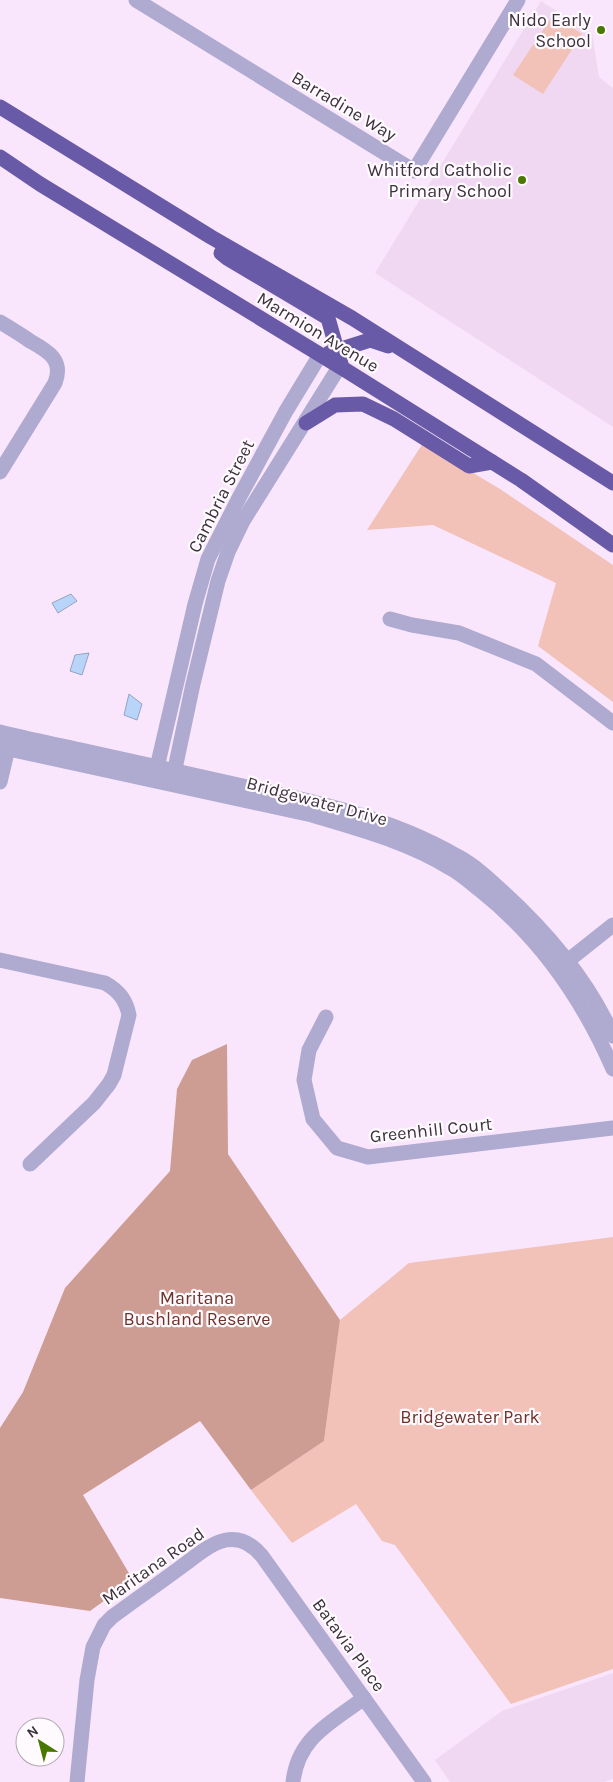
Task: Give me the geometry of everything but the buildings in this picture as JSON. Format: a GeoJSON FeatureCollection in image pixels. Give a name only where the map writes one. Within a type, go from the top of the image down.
{"type":"FeatureCollection","features":[{"type":"Feature","properties":{"kind":"highway","name":"Marmion Avenue"},"geometry":{"type":"LineString","coordinates":[[0,107],[184,220],[408,353],[613,483]]}},
{"type":"Feature","properties":{"kind":"highway","name":"Marmion Avenue"},"geometry":{"type":"LineString","coordinates":[[0,157],[48,189],[320,355],[339,360],[521,480],[613,544]]}},
{"type":"Feature","properties":{"kind":"highway"},"geometry":{"type":"LineString","coordinates":[[184,220],[227,258],[328,318],[339,360],[370,340],[408,353]]}},
{"type":"Feature","properties":{"kind":"highway"},"geometry":{"type":"LineString","coordinates":[[306,423],[335,405],[363,404],[394,419],[469,466],[492,462]]}},
{"type":"Feature","properties":{"kind":"street","name":"Barradine Way"},"geometry":{"type":"LineString","coordinates":[[136,0],[414,171],[518,0]]}},
{"type":"Feature","properties":{"kind":"street"},"geometry":{"type":"LineString","coordinates":[[0,322],[51,354],[58,368],[58,376],[55,383],[0,472]]}},
{"type":"Feature","properties":{"kind":"street","name":"Cambria Street"},"geometry":{"type":"LineString","coordinates":[[156,773],[195,604],[208,560],[224,525],[284,414],[320,355]]}},
{"type":"Feature","properties":{"kind":"street","name":"Cambria Street"},"geometry":{"type":"LineString","coordinates":[[174,777],[193,684],[218,581],[228,552],[244,521],[306,423],[339,360]]}},
{"type":"Feature","properties":{"kind":"street"},"geometry":{"type":"LineString","coordinates":[[390,619],[412,625],[460,633],[536,664],[613,723]]}},
{"type":"Feature","properties":{"kind":"street"},"geometry":{"type":"LineString","coordinates":[[0,782],[5,741]]}},
{"type":"Feature","properties":{"kind":"street","name":"Bridgewater Drive"},"geometry":{"type":"LineString","coordinates":[[5,741],[174,777],[362,829],[413,849],[451,868],[498,904],[591,994],[613,1036]]}},
{"type":"Feature","properties":{"kind":"street"},"geometry":{"type":"LineString","coordinates":[[562,965],[613,925]]}},
{"type":"Feature","properties":{"kind":"street"},"geometry":{"type":"LineString","coordinates":[[0,960],[105,983],[114,988],[127,1005],[128,1015],[114,1075],[109,1084],[94,1103],[30,1164]]}},
{"type":"Feature","properties":{"kind":"street","name":"Bridgewater Drive"},"geometry":{"type":"LineString","coordinates":[[562,965],[602,1043],[613,1069]]}},
{"type":"Feature","properties":{"kind":"street","name":"Greenhill Court"},"geometry":{"type":"LineString","coordinates":[[326,1017],[308,1050],[304,1080],[313,1118],[337,1148],[368,1157],[613,1128]]}},
{"type":"Feature","properties":{"kind":"street","name":"Batavia Place"},"geometry":{"type":"LineString","coordinates":[[236,1539],[247,1542],[255,1547],[424,1782]]}},
{"type":"Feature","properties":{"kind":"street","name":"Maritana Road"},"geometry":{"type":"LineString","coordinates":[[77,1782],[87,1680],[93,1647],[104,1625],[112,1616],[201,1552],[225,1540],[236,1539]]}},
{"type":"Feature","properties":{"kind":"street"},"geometry":{"type":"LineString","coordinates":[[293,1782],[295,1768],[304,1747],[313,1737],[364,1698]]}},
{"type":"Feature","properties":{"kind":"shaded area","name":"Whitford Catholic Primary School"},"geometry":{"type":"Polygon","coordinates":[[[541,1],[592,33],[599,77],[613,88],[613,427],[375,273],[541,1]]]}},
{"type":"Feature","properties":{"kind":"shaded area"},"geometry":{"type":"Polygon","coordinates":[[[613,1673],[613,1779],[604,1782],[450,1782],[435,1760],[502,1711],[613,1673]]]}},
{"type":"Feature","properties":{"kind":"green space"},"geometry":{"type":"Polygon","coordinates":[[[553,15],[582,34],[543,94],[513,75],[553,15]]]}},
{"type":"Feature","properties":{"kind":"green space"},"geometry":{"type":"Polygon","coordinates":[[[423,443],[500,489],[613,565],[613,702],[538,646],[556,583],[433,525],[367,530],[423,443]]]}},
{"type":"Feature","properties":{"kind":"green space","name":"Maritana Bushland Reserve"},"geometry":{"type":"Polygon","coordinates":[[[227,1044],[228,1154],[340,1320],[324,1441],[251,1490],[200,1421],[83,1495],[133,1580],[90,1611],[0,1598],[0,1428],[23,1392],[65,1288],[170,1171],[177,1089],[192,1060],[227,1044]]]}},
{"type":"Feature","properties":{"kind":"green space","name":"Bridgewater Park"},"geometry":{"type":"Polygon","coordinates":[[[613,1237],[613,1669],[511,1704],[395,1545],[382,1541],[356,1504],[292,1543],[251,1490],[324,1441],[340,1320],[409,1263],[613,1237]]]}},
{"type":"Feature","properties":{"kind":"water"},"geometry":{"type":"Polygon","coordinates":[[[71,594],[77,601],[58,613],[52,603],[71,594]]]}},
{"type":"Feature","properties":{"kind":"water"},"geometry":{"type":"Polygon","coordinates":[[[89,653],[82,675],[70,671],[75,655],[89,653]]]}},
{"type":"Feature","properties":{"kind":"water"},"geometry":{"type":"Polygon","coordinates":[[[129,694],[142,704],[137,720],[124,715],[129,694]]]}},
{"type":"Feature","properties":{"kind":"place","name":"Nido Early School"},"geometry":{"type":"Point","coordinates":[601,30]}},
{"type":"Feature","properties":{"kind":"place","name":"Whitford Catholic Primary School"},"geometry":{"type":"Point","coordinates":[522,180]}}]}
